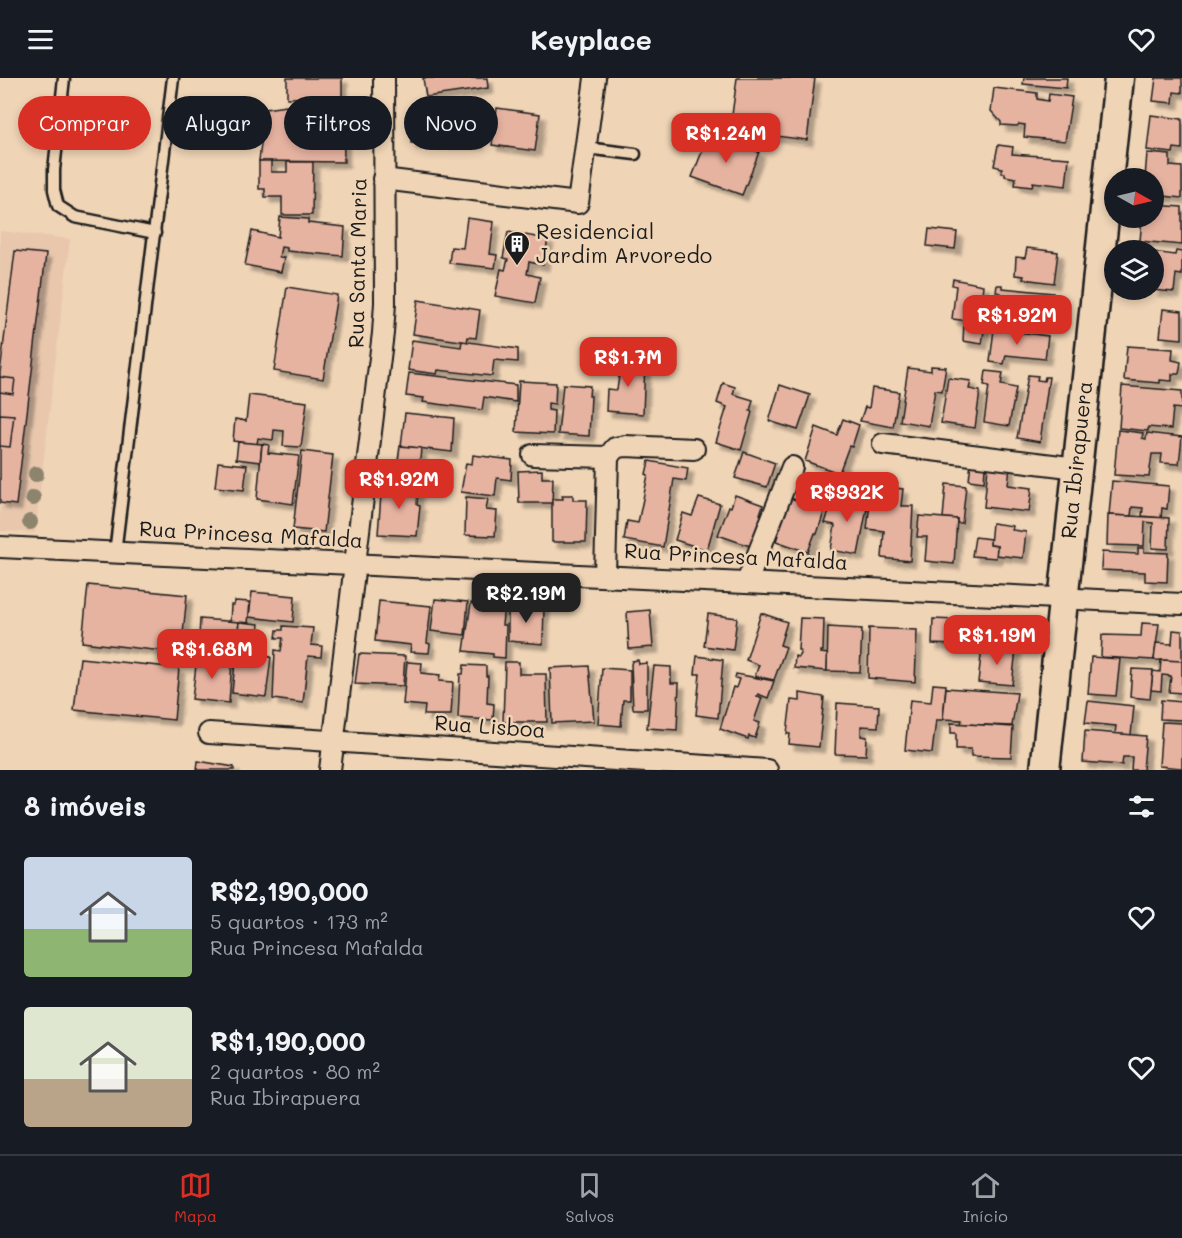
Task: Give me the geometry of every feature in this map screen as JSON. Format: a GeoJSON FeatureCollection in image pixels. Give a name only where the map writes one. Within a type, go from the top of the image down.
{"type":"FeatureCollection","features":[{"type":"Feature","properties":{"kind":"street","name":"Rua Santa Maria"},"geometry":{"type":"LineString","coordinates":[[330,770],[384,323],[384,78]]}},
{"type":"Feature","properties":{"kind":"street"},"geometry":{"type":"LineString","coordinates":[[383,178],[578,203],[596,78]]}},
{"type":"Feature","properties":{"kind":"street","name":"Rua Ibirapuera"},"geometry":{"type":"LineString","coordinates":[[1045,770],[1119,78]]}},
{"type":"Feature","properties":{"kind":"street"},"geometry":{"type":"LineString","coordinates":[[883,444],[1077,468]]}},
{"type":"Feature","properties":{"kind":"street"},"geometry":{"type":"LineString","coordinates":[[605,575],[608,457],[615,448],[625,446],[694,449]]}},
{"type":"Feature","properties":{"kind":"street"},"geometry":{"type":"LineString","coordinates":[[533,455],[608,457]]}},
{"type":"Feature","properties":{"kind":"street"},"geometry":{"type":"LineString","coordinates":[[747,582],[792,467]]}},
{"type":"Feature","properties":{"kind":"street","name":"Rua Princesa Mafalda"},"geometry":{"type":"LineString","coordinates":[[0,547],[1182,604]]}},
{"type":"Feature","properties":{"kind":"street","name":"Rua Lisboa"},"geometry":{"type":"LineString","coordinates":[[209,733],[334,741],[534,762],[767,770]]}},
{"type":"Feature","properties":{"kind":"lane"},"geometry":{"type":"LineString","coordinates":[[64,78],[54,170],[54,190],[58,206],[75,217],[155,233]]}},
{"type":"Feature","properties":{"kind":"lane"},"geometry":{"type":"LineString","coordinates":[[115,553],[173,78]]}},
{"type":"Feature","properties":{"kind":"lane"},"geometry":{"type":"LineString","coordinates":[[586,148],[635,154]]}},
{"type":"Feature","properties":{"kind":"shaded area"},"geometry":{"type":"Polygon","coordinates":[[[0,231],[70,239],[35,533],[0,531],[0,231]]]}},
{"type":"Feature","properties":{"kind":"building"},"geometry":{"type":"Polygon","coordinates":[[[287,78],[342,78],[342,96],[287,96],[287,78]]]}},
{"type":"Feature","properties":{"kind":"building"},"geometry":{"type":"Polygon","coordinates":[[[423,78],[487,78],[488,88],[426,96],[423,78]]]}},
{"type":"Feature","properties":{"kind":"building"},"geometry":{"type":"Polygon","coordinates":[[[737,78],[815,78],[807,140],[730,130],[737,78]]]}},
{"type":"Feature","properties":{"kind":"building"},"geometry":{"type":"Polygon","coordinates":[[[1024,78],[1067,78],[1066,88],[1023,84],[1024,78]]]}},
{"type":"Feature","properties":{"kind":"building"},"geometry":{"type":"Polygon","coordinates":[[[1156,78],[1182,78],[1182,93],[1174,92],[1173,103],[1153,101],[1156,78]]]}},
{"type":"Feature","properties":{"kind":"building"},"geometry":{"type":"Polygon","coordinates":[[[994,88],[1037,93],[1037,99],[1048,101],[1049,94],[1072,97],[1065,141],[1024,137],[1025,125],[1001,125],[991,111],[994,88]]]}},
{"type":"Feature","properties":{"kind":"building"},"geometry":{"type":"Polygon","coordinates":[[[284,106],[284,150],[344,150],[344,162],[259,161],[260,150],[272,150],[272,108],[284,106]]]}},
{"type":"Feature","properties":{"kind":"building"},"geometry":{"type":"Polygon","coordinates":[[[498,108],[540,114],[535,151],[498,146],[498,108]]]}},
{"type":"Feature","properties":{"kind":"building"},"geometry":{"type":"Polygon","coordinates":[[[1151,115],[1182,119],[1182,149],[1174,148],[1173,153],[1147,150],[1151,115]]]}},
{"type":"Feature","properties":{"kind":"building"},"geometry":{"type":"Polygon","coordinates":[[[709,134],[759,152],[742,195],[692,177],[709,134]]]}},
{"type":"Feature","properties":{"kind":"building"},"geometry":{"type":"Polygon","coordinates":[[[998,145],[1013,147],[1012,154],[1069,158],[1066,186],[1033,182],[1032,187],[1015,185],[1016,178],[1005,176],[1002,168],[994,166],[998,145]]]}},
{"type":"Feature","properties":{"kind":"building"},"geometry":{"type":"Polygon","coordinates":[[[1147,153],[1170,155],[1170,166],[1182,167],[1182,198],[1164,196],[1164,168],[1146,168],[1147,153]]]}},
{"type":"Feature","properties":{"kind":"building"},"geometry":{"type":"Polygon","coordinates":[[[259,161],[271,161],[271,172],[287,172],[287,162],[313,162],[312,215],[282,215],[282,197],[265,197],[265,189],[259,189],[259,161]]]}},
{"type":"Feature","properties":{"kind":"building"},"geometry":{"type":"Polygon","coordinates":[[[1164,206],[1182,207],[1182,245],[1164,243],[1164,240],[1140,240],[1141,228],[1164,228],[1164,206]]]}},
{"type":"Feature","properties":{"kind":"building"},"geometry":{"type":"Polygon","coordinates":[[[280,217],[308,219],[308,223],[345,227],[343,256],[287,251],[287,248],[281,247],[279,257],[284,258],[281,272],[245,265],[252,231],[278,237],[280,217]]]}},
{"type":"Feature","properties":{"kind":"building"},"geometry":{"type":"Polygon","coordinates":[[[467,218],[494,222],[490,254],[497,255],[495,268],[449,263],[451,247],[463,248],[467,218]]]}},
{"type":"Feature","properties":{"kind":"building"},"geometry":{"type":"Polygon","coordinates":[[[929,229],[957,232],[955,249],[927,246],[929,229]]]}},
{"type":"Feature","properties":{"kind":"building","name":"Residencial Jardim Arvoredo"},"geometry":{"type":"Polygon","coordinates":[[[508,232],[548,239],[543,265],[529,262],[527,274],[540,277],[535,303],[495,296],[501,269],[505,270],[508,259],[503,258],[508,232]]]}},
{"type":"Feature","properties":{"kind":"building"},"geometry":{"type":"Polygon","coordinates":[[[1027,248],[1058,252],[1054,283],[1023,279],[1024,276],[1015,275],[1016,257],[1025,258],[1027,248]]]}},
{"type":"Feature","properties":{"kind":"building"},"geometry":{"type":"Polygon","coordinates":[[[15,251],[46,254],[16,505],[0,503],[0,373],[15,251]]]}},
{"type":"Feature","properties":{"kind":"building"},"geometry":{"type":"Polygon","coordinates":[[[1176,251],[1182,252],[1182,275],[1176,274],[1174,292],[1164,291],[1164,253],[1175,255],[1176,251]]]}},
{"type":"Feature","properties":{"kind":"building"},"geometry":{"type":"Polygon","coordinates":[[[953,279],[983,285],[979,322],[952,319],[956,286],[952,285],[953,279]]]}},
{"type":"Feature","properties":{"kind":"building"},"geometry":{"type":"Polygon","coordinates":[[[997,285],[1002,285],[1002,288],[1053,293],[1051,317],[999,312],[1001,293],[996,292],[997,285]]]}},
{"type":"Feature","properties":{"kind":"building"},"geometry":{"type":"Polygon","coordinates":[[[287,287],[337,295],[323,379],[274,371],[287,287]]]}},
{"type":"Feature","properties":{"kind":"building"},"geometry":{"type":"Polygon","coordinates":[[[418,300],[480,310],[476,338],[468,337],[467,342],[413,334],[418,300]]]}},
{"type":"Feature","properties":{"kind":"building"},"geometry":{"type":"Polygon","coordinates":[[[1163,309],[1182,311],[1182,339],[1160,337],[1163,309]]]}},
{"type":"Feature","properties":{"kind":"building"},"geometry":{"type":"Polygon","coordinates":[[[964,322],[985,324],[982,344],[963,341],[964,322]]]}},
{"type":"Feature","properties":{"kind":"building"},"geometry":{"type":"Polygon","coordinates":[[[994,329],[1048,336],[1045,359],[1006,355],[1004,364],[990,362],[994,329]]]}},
{"type":"Feature","properties":{"kind":"building"},"geometry":{"type":"Polygon","coordinates":[[[412,340],[461,347],[462,341],[518,349],[518,362],[494,360],[492,376],[438,370],[437,374],[408,370],[412,340]]]}},
{"type":"Feature","properties":{"kind":"building"},"geometry":{"type":"Polygon","coordinates":[[[1127,346],[1173,349],[1172,360],[1181,362],[1179,374],[1172,374],[1172,381],[1160,380],[1160,383],[1124,380],[1127,346]]]}},
{"type":"Feature","properties":{"kind":"building"},"geometry":{"type":"Polygon","coordinates":[[[622,355],[633,355],[633,361],[645,362],[643,414],[606,411],[607,389],[617,390],[622,355]]]}},
{"type":"Feature","properties":{"kind":"building"},"geometry":{"type":"Polygon","coordinates":[[[931,366],[946,367],[942,391],[935,390],[929,426],[900,421],[908,368],[931,371],[931,366]]]}},
{"type":"Feature","properties":{"kind":"building"},"geometry":{"type":"Polygon","coordinates":[[[986,371],[1003,373],[1001,385],[1016,388],[1009,426],[984,422],[989,386],[984,385],[986,371]]]}},
{"type":"Feature","properties":{"kind":"building"},"geometry":{"type":"Polygon","coordinates":[[[409,373],[516,385],[516,402],[484,397],[482,410],[423,402],[424,398],[406,396],[409,373]]]}},
{"type":"Feature","properties":{"kind":"building"},"geometry":{"type":"Polygon","coordinates":[[[1028,375],[1038,376],[1037,380],[1044,381],[1045,377],[1049,377],[1040,442],[1017,438],[1028,375]]]}},
{"type":"Feature","properties":{"kind":"building"},"geometry":{"type":"Polygon","coordinates":[[[0,377],[15,379],[13,394],[0,392],[0,377]]]}},
{"type":"Feature","properties":{"kind":"building"},"geometry":{"type":"Polygon","coordinates":[[[948,378],[971,381],[969,389],[980,391],[975,428],[941,423],[948,378]]]}},
{"type":"Feature","properties":{"kind":"building"},"geometry":{"type":"Polygon","coordinates":[[[519,381],[556,383],[555,404],[548,403],[548,410],[554,411],[553,434],[516,432],[519,381]]]}},
{"type":"Feature","properties":{"kind":"building"},"geometry":{"type":"Polygon","coordinates":[[[723,383],[735,387],[733,394],[753,400],[750,411],[752,412],[741,450],[716,442],[727,407],[717,403],[723,383]]]}},
{"type":"Feature","properties":{"kind":"building"},"geometry":{"type":"Polygon","coordinates":[[[563,384],[590,386],[589,436],[558,434],[563,384]]]}},
{"type":"Feature","properties":{"kind":"building"},"geometry":{"type":"Polygon","coordinates":[[[780,385],[810,395],[798,430],[769,421],[780,385]]]}},
{"type":"Feature","properties":{"kind":"building"},"geometry":{"type":"Polygon","coordinates":[[[1122,386],[1182,391],[1182,409],[1173,408],[1171,429],[1148,427],[1148,431],[1119,428],[1122,386]]]}},
{"type":"Feature","properties":{"kind":"building"},"geometry":{"type":"Polygon","coordinates":[[[872,388],[899,392],[893,427],[860,421],[865,407],[869,408],[872,388]]]}},
{"type":"Feature","properties":{"kind":"building"},"geometry":{"type":"Polygon","coordinates":[[[249,395],[307,402],[301,447],[283,446],[284,431],[274,430],[273,440],[258,438],[257,444],[233,441],[235,419],[246,421],[249,395]]]}},
{"type":"Feature","properties":{"kind":"building"},"geometry":{"type":"Polygon","coordinates":[[[405,413],[454,418],[452,452],[401,446],[405,413]]]}},
{"type":"Feature","properties":{"kind":"building"},"geometry":{"type":"Polygon","coordinates":[[[0,414],[14,415],[10,447],[0,446],[0,414]]]}},
{"type":"Feature","properties":{"kind":"building"},"geometry":{"type":"Polygon","coordinates":[[[843,419],[859,425],[852,447],[849,446],[839,473],[805,461],[816,427],[837,435],[843,419]]]}},
{"type":"Feature","properties":{"kind":"building"},"geometry":{"type":"Polygon","coordinates":[[[1118,430],[1143,433],[1142,438],[1146,439],[1147,433],[1182,437],[1179,464],[1161,463],[1162,454],[1152,454],[1149,477],[1114,475],[1118,430]]]}},
{"type":"Feature","properties":{"kind":"building"},"geometry":{"type":"Polygon","coordinates":[[[238,442],[262,444],[260,462],[236,459],[238,442]]]}},
{"type":"Feature","properties":{"kind":"building"},"geometry":{"type":"Polygon","coordinates":[[[262,444],[269,445],[268,453],[299,456],[293,504],[257,499],[262,444]]]}},
{"type":"Feature","properties":{"kind":"building"},"geometry":{"type":"Polygon","coordinates":[[[400,446],[421,448],[419,472],[397,468],[400,446]]]}},
{"type":"Feature","properties":{"kind":"building"},"geometry":{"type":"Polygon","coordinates":[[[302,451],[333,455],[324,532],[293,529],[302,451]]]}},
{"type":"Feature","properties":{"kind":"building"},"geometry":{"type":"Polygon","coordinates":[[[744,452],[775,463],[767,487],[735,478],[744,452]]]}},
{"type":"Feature","properties":{"kind":"building"},"geometry":{"type":"Polygon","coordinates":[[[473,455],[512,460],[511,480],[497,478],[495,496],[461,492],[466,463],[472,464],[473,455]]]}},
{"type":"Feature","properties":{"kind":"building"},"geometry":{"type":"Polygon","coordinates":[[[649,461],[688,468],[686,481],[674,479],[663,547],[624,540],[627,521],[638,523],[649,461]]]}},
{"type":"Feature","properties":{"kind":"building"},"geometry":{"type":"Polygon","coordinates":[[[218,462],[247,465],[244,490],[215,487],[218,462]]]}},
{"type":"Feature","properties":{"kind":"building"},"geometry":{"type":"Polygon","coordinates":[[[971,462],[1010,466],[1008,485],[1032,488],[1029,512],[984,507],[988,467],[985,467],[984,482],[969,480],[971,462]]]}},
{"type":"Feature","properties":{"kind":"building"},"geometry":{"type":"Polygon","coordinates":[[[542,470],[542,478],[553,478],[552,503],[519,503],[518,471],[542,470]]]}},
{"type":"Feature","properties":{"kind":"building"},"geometry":{"type":"Polygon","coordinates":[[[1112,481],[1169,486],[1167,509],[1162,508],[1161,518],[1142,516],[1143,508],[1132,507],[1131,516],[1109,515],[1112,481]]]}},
{"type":"Feature","properties":{"kind":"building"},"geometry":{"type":"Polygon","coordinates":[[[382,482],[418,487],[417,505],[420,506],[417,536],[378,534],[382,482]]]}},
{"type":"Feature","properties":{"kind":"building"},"geometry":{"type":"Polygon","coordinates":[[[946,484],[966,486],[962,523],[957,523],[957,519],[943,518],[946,484]]]}},
{"type":"Feature","properties":{"kind":"building"},"geometry":{"type":"Polygon","coordinates":[[[872,485],[903,489],[901,506],[913,506],[910,561],[882,558],[884,531],[867,529],[872,485]]]}},
{"type":"Feature","properties":{"kind":"building"},"geometry":{"type":"Polygon","coordinates":[[[837,489],[847,491],[845,499],[865,502],[864,508],[867,508],[858,555],[831,550],[835,525],[825,523],[837,489]]]}},
{"type":"Feature","properties":{"kind":"building"},"geometry":{"type":"Polygon","coordinates":[[[562,495],[573,495],[573,500],[587,500],[586,542],[552,542],[552,499],[563,499],[562,495]]]}},
{"type":"Feature","properties":{"kind":"building"},"geometry":{"type":"Polygon","coordinates":[[[735,495],[763,505],[760,514],[762,515],[750,546],[718,535],[735,495]]]}},
{"type":"Feature","properties":{"kind":"building"},"geometry":{"type":"Polygon","coordinates":[[[466,497],[488,499],[486,510],[497,511],[495,536],[465,535],[466,497]]]}},
{"type":"Feature","properties":{"kind":"building"},"geometry":{"type":"Polygon","coordinates":[[[699,498],[720,504],[707,550],[675,540],[683,513],[692,516],[699,498]]]}},
{"type":"Feature","properties":{"kind":"building"},"geometry":{"type":"Polygon","coordinates":[[[790,498],[825,509],[808,552],[776,541],[790,498]]]}},
{"type":"Feature","properties":{"kind":"building"},"geometry":{"type":"Polygon","coordinates":[[[1108,515],[1169,518],[1168,549],[1152,548],[1153,523],[1145,522],[1144,546],[1107,545],[1108,515]]]}},
{"type":"Feature","properties":{"kind":"building"},"geometry":{"type":"Polygon","coordinates":[[[919,516],[957,519],[954,564],[925,561],[927,537],[917,537],[919,516]]]}},
{"type":"Feature","properties":{"kind":"building"},"geometry":{"type":"Polygon","coordinates":[[[992,523],[1013,526],[1012,530],[1026,532],[1023,558],[996,555],[997,546],[990,545],[992,523]]]}},
{"type":"Feature","properties":{"kind":"building"},"geometry":{"type":"Polygon","coordinates":[[[975,537],[990,539],[990,545],[997,546],[996,558],[972,556],[975,537]]]}},
{"type":"Feature","properties":{"kind":"building"},"geometry":{"type":"Polygon","coordinates":[[[1138,548],[1144,548],[1144,552],[1168,553],[1167,582],[1145,581],[1145,572],[1101,570],[1102,552],[1138,554],[1138,548]]]}},
{"type":"Feature","properties":{"kind":"building"},"geometry":{"type":"Polygon","coordinates":[[[88,585],[187,595],[181,653],[82,642],[88,585]]]}},
{"type":"Feature","properties":{"kind":"building"},"geometry":{"type":"Polygon","coordinates":[[[252,592],[295,596],[293,622],[249,617],[252,592]]]}},
{"type":"Feature","properties":{"kind":"building"},"geometry":{"type":"Polygon","coordinates":[[[435,599],[468,602],[465,635],[431,631],[435,599]]]}},
{"type":"Feature","properties":{"kind":"building"},"geometry":{"type":"Polygon","coordinates":[[[235,601],[250,602],[248,623],[230,622],[231,605],[234,605],[235,601]]]}},
{"type":"Feature","properties":{"kind":"building"},"geometry":{"type":"Polygon","coordinates":[[[379,601],[431,606],[427,643],[430,644],[429,653],[410,652],[411,645],[375,641],[379,601]]]}},
{"type":"Feature","properties":{"kind":"building"},"geometry":{"type":"Polygon","coordinates":[[[471,603],[504,605],[502,625],[506,625],[505,658],[493,657],[493,654],[464,651],[471,603]]]}},
{"type":"Feature","properties":{"kind":"building"},"geometry":{"type":"Polygon","coordinates":[[[508,605],[544,606],[543,644],[508,641],[508,605]]]}},
{"type":"Feature","properties":{"kind":"building"},"geometry":{"type":"Polygon","coordinates":[[[650,610],[653,647],[629,649],[627,612],[650,610]]]}},
{"type":"Feature","properties":{"kind":"building"},"geometry":{"type":"Polygon","coordinates":[[[761,613],[787,622],[780,645],[786,647],[774,680],[755,676],[759,665],[746,660],[761,613]]]}},
{"type":"Feature","properties":{"kind":"building"},"geometry":{"type":"Polygon","coordinates":[[[708,614],[737,618],[733,650],[704,646],[708,614]]]}},
{"type":"Feature","properties":{"kind":"building"},"geometry":{"type":"Polygon","coordinates":[[[800,618],[824,619],[823,651],[821,653],[828,654],[827,671],[794,668],[795,656],[798,657],[800,654],[798,650],[800,618]]]}},
{"type":"Feature","properties":{"kind":"building"},"geometry":{"type":"Polygon","coordinates":[[[200,619],[239,622],[237,641],[199,637],[200,619]]]}},
{"type":"Feature","properties":{"kind":"building"},"geometry":{"type":"Polygon","coordinates":[[[933,619],[980,621],[978,646],[932,644],[933,619]]]}},
{"type":"Feature","properties":{"kind":"building"},"geometry":{"type":"Polygon","coordinates":[[[239,622],[259,624],[257,642],[237,641],[239,622]]]}},
{"type":"Feature","properties":{"kind":"building"},"geometry":{"type":"Polygon","coordinates":[[[1142,623],[1159,624],[1154,660],[1101,657],[1102,635],[1141,636],[1142,623]]]}},
{"type":"Feature","properties":{"kind":"building"},"geometry":{"type":"Polygon","coordinates":[[[283,626],[313,628],[311,645],[322,646],[321,657],[308,656],[303,703],[273,699],[275,650],[281,651],[283,638],[276,638],[277,630],[283,630],[283,626]]]}},
{"type":"Feature","properties":{"kind":"building"},"geometry":{"type":"Polygon","coordinates":[[[828,627],[862,629],[860,672],[827,671],[828,627]]]}},
{"type":"Feature","properties":{"kind":"building"},"geometry":{"type":"Polygon","coordinates":[[[869,628],[917,630],[915,682],[868,678],[869,628]]]}},
{"type":"Feature","properties":{"kind":"building"},"geometry":{"type":"Polygon","coordinates":[[[1173,630],[1182,631],[1182,661],[1154,660],[1156,643],[1172,644],[1173,630]]]}},
{"type":"Feature","properties":{"kind":"building"},"geometry":{"type":"Polygon","coordinates":[[[982,647],[1016,649],[1012,685],[978,682],[982,647]]]}},
{"type":"Feature","properties":{"kind":"building"},"geometry":{"type":"Polygon","coordinates":[[[236,653],[271,657],[266,697],[232,693],[236,653]]]}},
{"type":"Feature","properties":{"kind":"building"},"geometry":{"type":"Polygon","coordinates":[[[359,654],[405,656],[403,686],[355,684],[359,654]]]}},
{"type":"Feature","properties":{"kind":"building"},"geometry":{"type":"Polygon","coordinates":[[[697,656],[723,660],[718,718],[696,715],[700,674],[695,674],[697,656]]]}},
{"type":"Feature","properties":{"kind":"building"},"geometry":{"type":"Polygon","coordinates":[[[197,657],[232,661],[229,703],[192,699],[197,657]]]}},
{"type":"Feature","properties":{"kind":"building"},"geometry":{"type":"Polygon","coordinates":[[[1091,657],[1120,659],[1116,696],[1088,694],[1091,657]]]}},
{"type":"Feature","properties":{"kind":"building"},"geometry":{"type":"Polygon","coordinates":[[[80,658],[179,668],[174,720],[74,710],[80,658]]]}},
{"type":"Feature","properties":{"kind":"building"},"geometry":{"type":"Polygon","coordinates":[[[638,660],[639,664],[647,663],[647,709],[633,709],[631,664],[632,661],[638,660]]]}},
{"type":"Feature","properties":{"kind":"building"},"geometry":{"type":"Polygon","coordinates":[[[1161,660],[1182,661],[1182,693],[1169,692],[1171,676],[1162,675],[1161,691],[1151,690],[1153,671],[1160,672],[1161,660]]]}},
{"type":"Feature","properties":{"kind":"building"},"geometry":{"type":"Polygon","coordinates":[[[407,662],[422,663],[421,673],[440,675],[439,681],[453,682],[451,715],[424,715],[425,706],[403,704],[407,662]]]}},
{"type":"Feature","properties":{"kind":"building"},"geometry":{"type":"Polygon","coordinates":[[[505,662],[519,662],[519,674],[546,674],[547,722],[503,722],[505,662]]]}},
{"type":"Feature","properties":{"kind":"building"},"geometry":{"type":"Polygon","coordinates":[[[464,665],[486,666],[487,703],[494,704],[493,720],[458,718],[460,674],[463,674],[464,665]]]}},
{"type":"Feature","properties":{"kind":"building"},"geometry":{"type":"Polygon","coordinates":[[[589,666],[594,721],[552,723],[550,668],[589,666]]]}},
{"type":"Feature","properties":{"kind":"building"},"geometry":{"type":"Polygon","coordinates":[[[654,666],[671,667],[671,683],[679,683],[677,730],[647,728],[654,666]]]}},
{"type":"Feature","properties":{"kind":"building"},"geometry":{"type":"Polygon","coordinates":[[[602,668],[630,670],[630,700],[623,700],[621,726],[598,724],[602,668]]]}},
{"type":"Feature","properties":{"kind":"building"},"geometry":{"type":"Polygon","coordinates":[[[1132,669],[1153,670],[1150,699],[1130,697],[1132,669]]]}},
{"type":"Feature","properties":{"kind":"building"},"geometry":{"type":"Polygon","coordinates":[[[736,674],[774,681],[768,698],[758,694],[757,696],[762,698],[754,721],[760,723],[755,738],[749,736],[748,739],[720,729],[733,687],[736,688],[739,679],[735,678],[736,674]]]}},
{"type":"Feature","properties":{"kind":"building"},"geometry":{"type":"Polygon","coordinates":[[[933,684],[946,685],[943,720],[936,720],[932,753],[905,750],[910,700],[931,702],[933,684]]]}},
{"type":"Feature","properties":{"kind":"building"},"geometry":{"type":"Polygon","coordinates":[[[946,688],[1017,693],[1012,726],[961,724],[962,720],[943,719],[946,688]]]}},
{"type":"Feature","properties":{"kind":"building"},"geometry":{"type":"Polygon","coordinates":[[[800,693],[824,697],[819,747],[789,744],[790,734],[787,734],[791,700],[800,701],[800,693]]]}},
{"type":"Feature","properties":{"kind":"building"},"geometry":{"type":"Polygon","coordinates":[[[1161,700],[1182,702],[1182,720],[1160,719],[1161,700]]]}},
{"type":"Feature","properties":{"kind":"building"},"geometry":{"type":"Polygon","coordinates":[[[1088,701],[1134,706],[1131,735],[1115,734],[1116,726],[1085,723],[1088,701]]]}},
{"type":"Feature","properties":{"kind":"building"},"geometry":{"type":"Polygon","coordinates":[[[837,703],[879,706],[878,727],[861,726],[861,736],[867,737],[866,755],[835,754],[837,703]]]}},
{"type":"Feature","properties":{"kind":"building"},"geometry":{"type":"Polygon","coordinates":[[[1162,722],[1182,723],[1182,768],[1159,766],[1162,722]]]}},
{"type":"Feature","properties":{"kind":"building"},"geometry":{"type":"Polygon","coordinates":[[[951,723],[1013,727],[1011,757],[971,756],[971,749],[956,749],[956,733],[951,733],[951,723]]]}},
{"type":"Feature","properties":{"kind":"building"},"geometry":{"type":"Polygon","coordinates":[[[1085,731],[1146,736],[1143,770],[1131,770],[1132,757],[1123,757],[1122,765],[1083,762],[1085,731]]]}},
{"type":"Feature","properties":{"kind":"building"},"geometry":{"type":"Polygon","coordinates":[[[198,761],[234,767],[234,770],[197,770],[198,761]]]}},
{"type":"Feature","properties":{"kind":"place","name":"Residencial Jardim Arvoredo"},"geometry":{"type":"Point","coordinates":[517,267]}}]}
